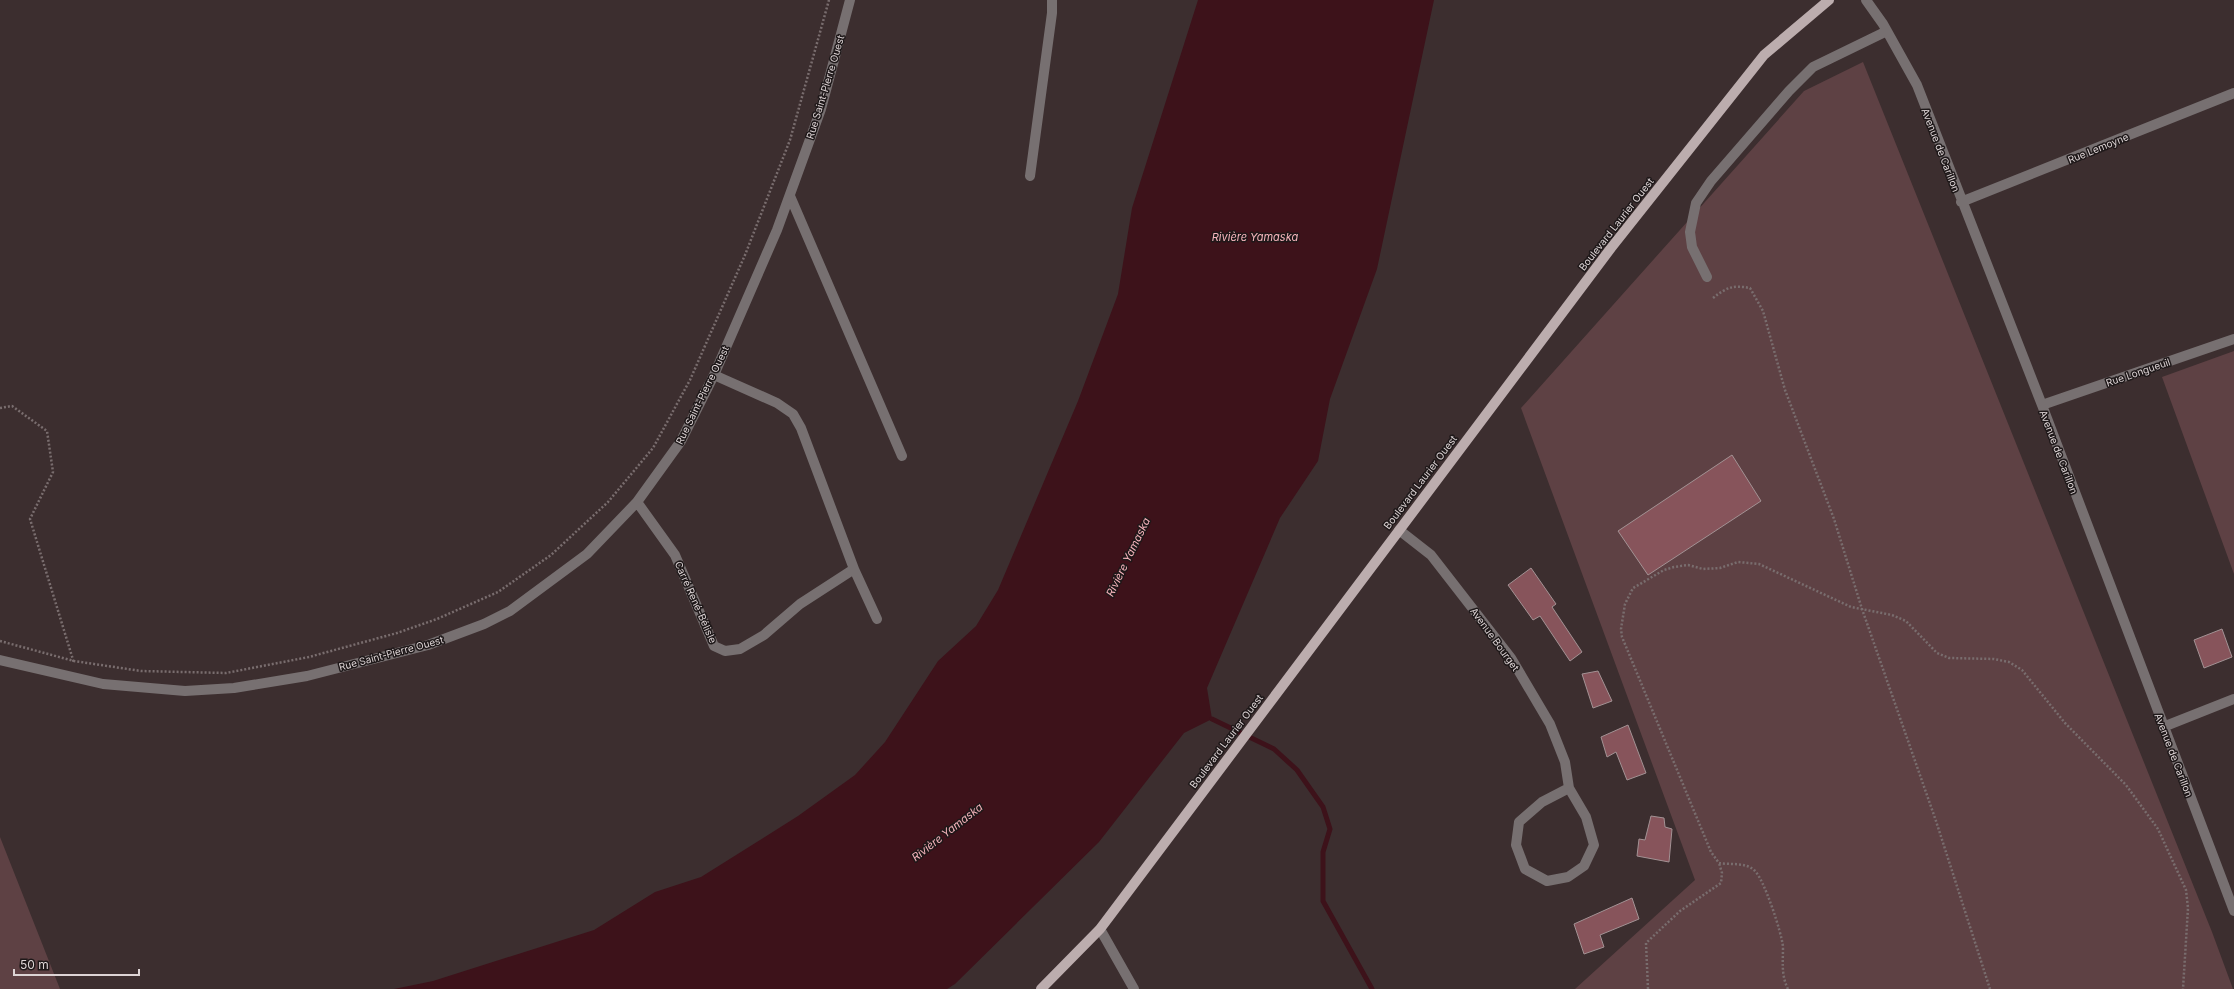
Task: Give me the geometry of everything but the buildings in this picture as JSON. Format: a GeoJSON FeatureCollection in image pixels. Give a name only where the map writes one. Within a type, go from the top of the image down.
{"type":"FeatureCollection","features":[{"type":"Feature","properties":{"kind":"main road","name":"Boulevard Laurier Ouest"},"geometry":{"type":"LineString","coordinates":[[1041,989],[1100,929],[1610,248],[1764,55],[1829,0]]}},
{"type":"Feature","properties":{"kind":"street","name":"Rue Saint-Pierre Ouest"},"geometry":{"type":"LineString","coordinates":[[0,660],[103,684],[184,691],[234,688],[307,676],[428,645],[484,624],[510,611],[587,554],[637,502],[681,441],[714,375],[777,230],[790,196],[821,109],[850,0]]}},
{"type":"Feature","properties":{"kind":"street"},"geometry":{"type":"LineString","coordinates":[[1030,176],[1052,13],[1052,0]]}},
{"type":"Feature","properties":{"kind":"street","name":"Avenue de Carillon"},"geometry":{"type":"LineString","coordinates":[[1866,0],[1887,31],[1917,85],[1961,202],[2042,406],[2234,911]]}},
{"type":"Feature","properties":{"kind":"street"},"geometry":{"type":"LineString","coordinates":[[1707,277],[1692,247],[1690,232],[1696,203],[1711,181],[1789,91],[1813,67],[1887,31]]}},
{"type":"Feature","properties":{"kind":"street","name":"Rue Lemoyne"},"geometry":{"type":"LineString","coordinates":[[1961,202],[2234,93]]}},
{"type":"Feature","properties":{"kind":"street"},"geometry":{"type":"LineString","coordinates":[[790,196],[902,456]]}},
{"type":"Feature","properties":{"kind":"street","name":"Rue Longueuil"},"geometry":{"type":"LineString","coordinates":[[2042,406],[2234,340]]}},
{"type":"Feature","properties":{"kind":"street"},"geometry":{"type":"LineString","coordinates":[[714,375],[777,403],[793,414],[801,428],[854,569],[877,620]]}},
{"type":"Feature","properties":{"kind":"street","name":"Carré René-Bélisle"},"geometry":{"type":"LineString","coordinates":[[637,502],[675,555],[714,646],[725,651],[740,649],[764,635],[800,604],[854,569]]}},
{"type":"Feature","properties":{"kind":"street","name":"Avenue Bourget"},"geometry":{"type":"LineString","coordinates":[[1399,530],[1431,555],[1511,658],[1550,724],[1565,762],[1568,788],[1586,817],[1594,845],[1584,866],[1568,877],[1547,882],[1525,869],[1516,845],[1518,822],[1542,802],[1568,788]]}},
{"type":"Feature","properties":{"kind":"street"},"geometry":{"type":"LineString","coordinates":[[2163,727],[2234,699]]}},
{"type":"Feature","properties":{"kind":"street"},"geometry":{"type":"LineString","coordinates":[[1100,929],[1134,989]]}},
{"type":"Feature","properties":{"kind":"path"},"geometry":{"type":"LineString","coordinates":[[0,641],[74,662],[141,671],[226,673],[309,656],[397,633],[437,619],[498,592],[551,555],[608,502],[653,448],[690,380],[745,255],[790,140],[829,0]]}},
{"type":"Feature","properties":{"kind":"path"},"geometry":{"type":"LineString","coordinates":[[1714,298],[1723,290],[1736,286],[1750,288],[1764,311],[1786,390],[1834,519],[1862,609],[1882,662],[1931,806],[1990,989]]}},
{"type":"Feature","properties":{"kind":"path"},"geometry":{"type":"LineString","coordinates":[[0,408],[12,406],[47,431],[53,472],[30,518],[79,679]]}},
{"type":"Feature","properties":{"kind":"path"},"geometry":{"type":"LineString","coordinates":[[1648,989],[1646,943],[1680,912],[1721,883],[1722,873],[1719,863],[1711,852],[1692,810],[1682,779],[1665,743],[1622,637],[1622,621],[1630,592],[1633,588],[1650,578],[1674,567],[1688,565],[1703,569],[1720,568],[1738,562],[1758,564],[1826,596],[1862,609],[1892,615],[1906,621],[1936,653],[1949,658],[1994,659],[2009,662],[2022,670],[2065,723],[2126,785],[2158,829],[2186,890],[2188,908],[2183,989]]}},
{"type":"Feature","properties":{"kind":"path"},"geometry":{"type":"LineString","coordinates":[[1719,863],[1741,864],[1753,869],[1761,877],[1781,935],[1783,974],[1788,989]]}},
{"type":"Feature","properties":{"kind":"shaded area"},"geometry":{"type":"Polygon","coordinates":[[[1863,62],[2212,932],[2233,989],[1575,989],[1695,880],[1521,408],[1804,91],[1863,62]]]}},
{"type":"Feature","properties":{"kind":"shaded area"},"geometry":{"type":"Polygon","coordinates":[[[2234,351],[2234,574],[2162,377],[2234,351]]]}},
{"type":"Feature","properties":{"kind":"shaded area"},"geometry":{"type":"Polygon","coordinates":[[[0,837],[60,989],[0,989],[0,837]]]}},
{"type":"Feature","properties":{"kind":"water","name":"Rivière Yamaska"},"geometry":{"type":"Polygon","coordinates":[[[1198,0],[1434,0],[1377,269],[1330,399],[1318,461],[1280,518],[1207,688],[1212,719],[1184,733],[1099,842],[955,984],[947,989],[394,989],[433,981],[594,930],[655,892],[701,877],[798,816],[855,775],[885,742],[938,661],[976,626],[998,590],[1078,401],[1118,294],[1132,208],[1198,0]]]}},
{"type":"Feature","properties":{"kind":"waterway"},"geometry":{"type":"LineString","coordinates":[[1212,719],[1274,749],[1297,770],[1323,807],[1330,829],[1323,852],[1323,901],[1372,989]]}}]}
